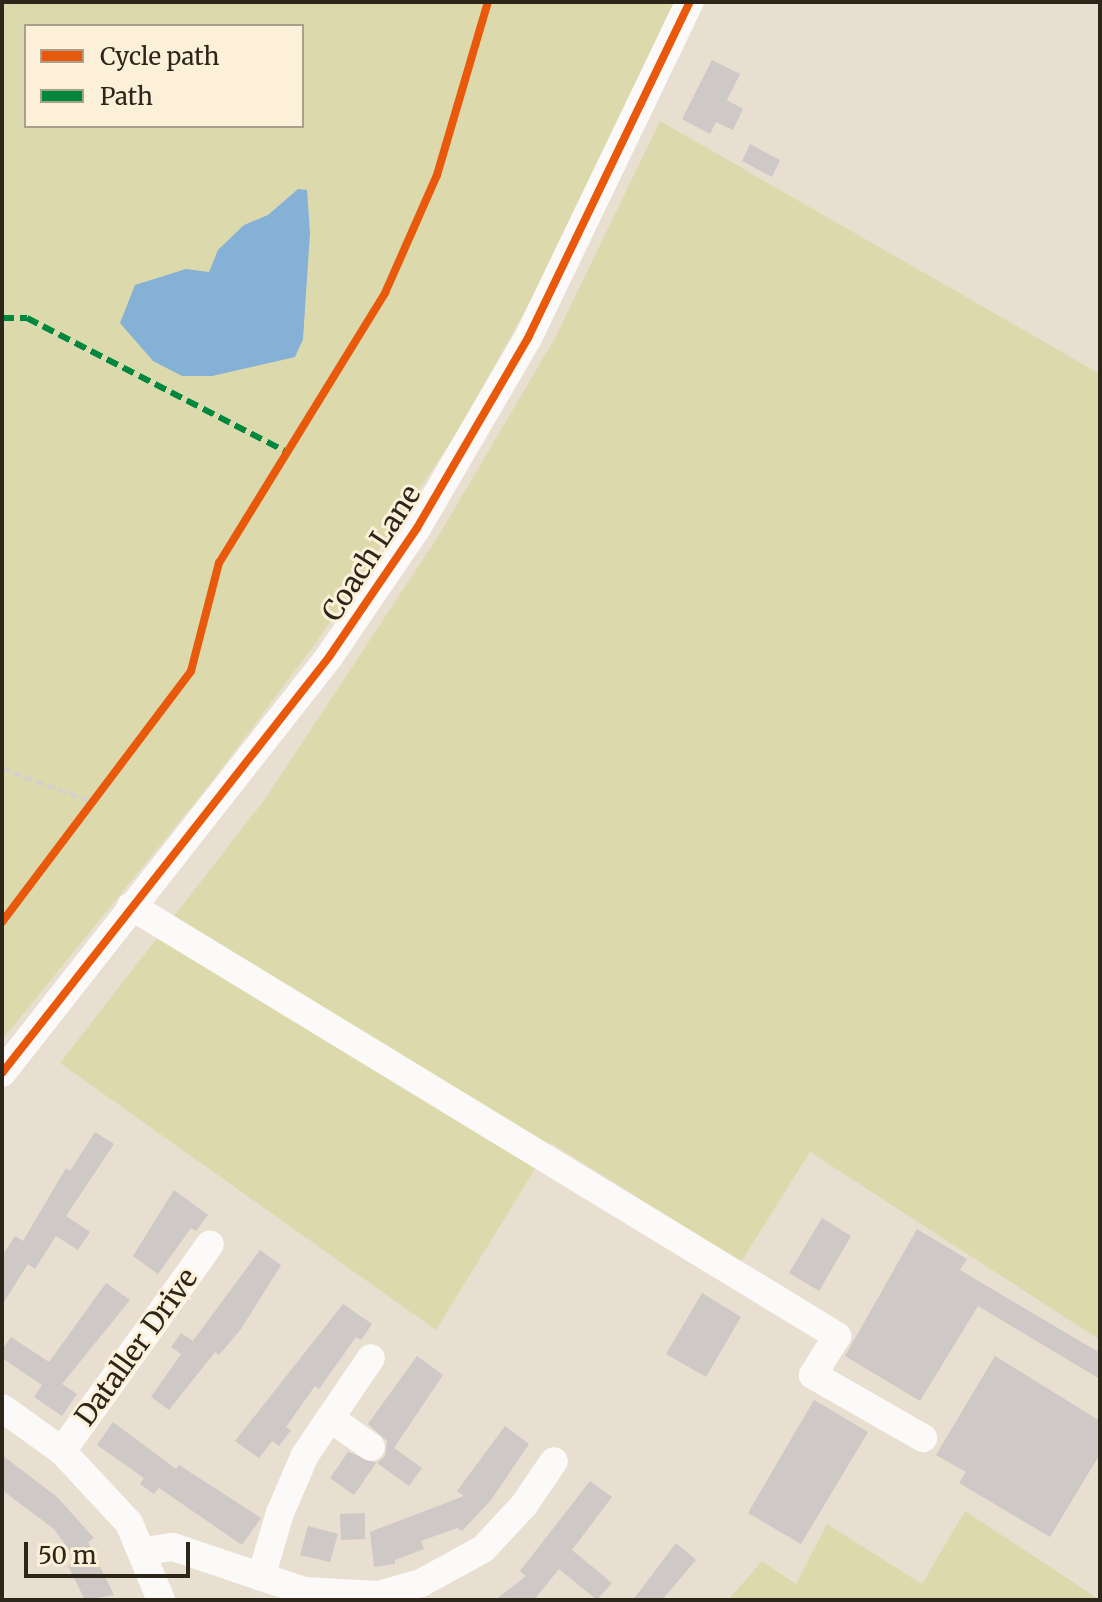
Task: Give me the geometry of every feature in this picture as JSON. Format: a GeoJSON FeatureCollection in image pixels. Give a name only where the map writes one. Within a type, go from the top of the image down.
{"type":"FeatureCollection","features":[{"type":"Feature","properties":{"kind":"street","name":"Coach Lane"},"geometry":{"type":"LineString","coordinates":[[2,1073],[329,657],[417,528],[528,338],[690,2]]}},
{"type":"Feature","properties":{"kind":"street"},"geometry":{"type":"LineString","coordinates":[[131,906],[837,1336],[813,1375],[923,1438]]}},
{"type":"Feature","properties":{"kind":"street","name":"Dataller Drive"},"geometry":{"type":"LineString","coordinates":[[62,1451],[210,1244]]}},
{"type":"Feature","properties":{"kind":"street"},"geometry":{"type":"LineString","coordinates":[[261,1577],[292,1484],[330,1418],[371,1358]]}},
{"type":"Feature","properties":{"kind":"street","name":"Dataller Drive"},"geometry":{"type":"LineString","coordinates":[[2,1408],[62,1451],[129,1523],[144,1551],[161,1600]]}},
{"type":"Feature","properties":{"kind":"street"},"geometry":{"type":"LineString","coordinates":[[330,1418],[371,1447]]}},
{"type":"Feature","properties":{"kind":"street"},"geometry":{"type":"LineString","coordinates":[[144,1551],[173,1547],[261,1577],[336,1594],[423,1592],[483,1549],[524,1505],[554,1461]]}},
{"type":"Feature","properties":{"kind":"path"},"geometry":{"type":"LineString","coordinates":[[2,769],[95,803]]}},
{"type":"Feature","properties":{"kind":"shaded area"},"geometry":{"type":"Polygon","coordinates":[[[2,2],[674,2],[548,270],[456,434],[318,640],[210,784],[2,1040],[2,2]]]}},
{"type":"Feature","properties":{"kind":"shaded area"},"geometry":{"type":"Polygon","coordinates":[[[660,121],[1100,374],[1100,1340],[810,1152],[741,1262],[551,1143],[436,1330],[60,1063],[265,799],[439,535],[555,338],[660,121]]]}},
{"type":"Feature","properties":{"kind":"shaded area"},"geometry":{"type":"Polygon","coordinates":[[[965,1511],[1100,1600],[728,1600],[762,1561],[796,1584],[827,1524],[922,1584],[965,1511]]]}},
{"type":"Feature","properties":{"kind":"water"},"geometry":{"type":"Polygon","coordinates":[[[298,189],[307,190],[310,233],[303,339],[295,357],[212,376],[182,376],[153,361],[120,323],[135,285],[186,269],[209,272],[218,250],[244,225],[268,215],[298,189]]]}},
{"type":"Feature","properties":{"kind":"building"},"geometry":{"type":"Polygon","coordinates":[[[712,60],[740,74],[727,100],[743,109],[733,130],[716,122],[710,134],[682,119],[712,60]]]}},
{"type":"Feature","properties":{"kind":"building"},"geometry":{"type":"Polygon","coordinates":[[[750,144],[780,160],[772,177],[742,161],[750,144]]]}},
{"type":"Feature","properties":{"kind":"building"},"geometry":{"type":"Polygon","coordinates":[[[95,1132],[114,1144],[66,1216],[90,1232],[78,1250],[56,1236],[35,1269],[28,1264],[2,1305],[2,1256],[15,1236],[23,1241],[66,1168],[70,1171],[95,1132]]]}},
{"type":"Feature","properties":{"kind":"building"},"geometry":{"type":"Polygon","coordinates":[[[174,1190],[208,1215],[196,1231],[191,1228],[158,1274],[133,1256],[174,1190]]]}},
{"type":"Feature","properties":{"kind":"building"},"geometry":{"type":"Polygon","coordinates":[[[822,1218],[851,1236],[819,1291],[789,1273],[822,1218]]]}},
{"type":"Feature","properties":{"kind":"building"},"geometry":{"type":"Polygon","coordinates":[[[917,1229],[967,1259],[960,1270],[1100,1353],[1100,1379],[978,1306],[920,1401],[845,1356],[917,1229]]]}},
{"type":"Feature","properties":{"kind":"building"},"geometry":{"type":"Polygon","coordinates":[[[260,1250],[281,1265],[241,1329],[219,1355],[215,1352],[169,1410],[151,1397],[181,1354],[171,1347],[181,1333],[193,1341],[260,1250]]]}},
{"type":"Feature","properties":{"kind":"building"},"geometry":{"type":"Polygon","coordinates":[[[106,1283],[130,1300],[62,1384],[77,1394],[62,1416],[34,1397],[42,1385],[2,1358],[2,1350],[11,1337],[49,1362],[106,1283]]]}},
{"type":"Feature","properties":{"kind":"building"},"geometry":{"type":"Polygon","coordinates":[[[702,1293],[741,1317],[706,1377],[666,1354],[702,1293]]]}},
{"type":"Feature","properties":{"kind":"building"},"geometry":{"type":"Polygon","coordinates":[[[343,1304],[372,1324],[361,1340],[356,1337],[319,1389],[315,1386],[286,1427],[291,1430],[279,1446],[272,1441],[259,1458],[235,1441],[343,1304]]]}},
{"type":"Feature","properties":{"kind":"building"},"geometry":{"type":"Polygon","coordinates":[[[417,1356],[443,1375],[394,1448],[422,1468],[409,1486],[377,1463],[385,1456],[387,1441],[368,1424],[417,1356]]]}},
{"type":"Feature","properties":{"kind":"building"},"geometry":{"type":"Polygon","coordinates":[[[995,1356],[1100,1421],[1100,1454],[1050,1537],[959,1483],[966,1472],[936,1455],[995,1356]]]}},
{"type":"Feature","properties":{"kind":"building"},"geometry":{"type":"Polygon","coordinates":[[[814,1400],[868,1432],[801,1544],[748,1513],[814,1400]]]}},
{"type":"Feature","properties":{"kind":"building"},"geometry":{"type":"Polygon","coordinates":[[[113,1422],[176,1469],[179,1465],[261,1518],[242,1545],[159,1488],[154,1494],[140,1484],[144,1478],[97,1445],[113,1422]]]}},
{"type":"Feature","properties":{"kind":"building"},"geometry":{"type":"Polygon","coordinates":[[[505,1426],[529,1444],[491,1500],[462,1531],[457,1528],[421,1541],[424,1549],[395,1560],[395,1564],[374,1567],[370,1532],[464,1496],[457,1491],[505,1426]]]}},
{"type":"Feature","properties":{"kind":"building"},"geometry":{"type":"Polygon","coordinates":[[[348,1452],[376,1463],[354,1495],[330,1478],[348,1452]]]}},
{"type":"Feature","properties":{"kind":"building"},"geometry":{"type":"Polygon","coordinates":[[[2,1455],[57,1497],[94,1538],[88,1542],[114,1595],[85,1600],[68,1566],[78,1562],[54,1529],[2,1490],[2,1455]]]}},
{"type":"Feature","properties":{"kind":"building"},"geometry":{"type":"Polygon","coordinates":[[[590,1481],[612,1497],[572,1550],[612,1583],[597,1600],[559,1569],[534,1600],[495,1600],[526,1576],[520,1571],[590,1481]]]}},
{"type":"Feature","properties":{"kind":"building"},"geometry":{"type":"Polygon","coordinates":[[[365,1513],[365,1539],[341,1540],[340,1514],[365,1513]]]}},
{"type":"Feature","properties":{"kind":"building"},"geometry":{"type":"Polygon","coordinates":[[[308,1526],[338,1534],[330,1562],[300,1555],[308,1526]]]}},
{"type":"Feature","properties":{"kind":"building"},"geometry":{"type":"Polygon","coordinates":[[[676,1543],[696,1560],[662,1600],[633,1600],[676,1543]]]}},
{"type":"Feature","properties":{"kind":"marked path"},"geometry":{"type":"LineString","coordinates":[[2,318],[27,318],[287,452]]}},
{"type":"Feature","properties":{"kind":"cycle path"},"geometry":{"type":"LineString","coordinates":[[2,922],[191,671],[219,563],[385,293],[437,175],[488,2]]}},
{"type":"Feature","properties":{"kind":"cycle path"},"geometry":{"type":"LineString","coordinates":[[2,1073],[329,657],[417,528],[528,338],[690,2]]}}]}
